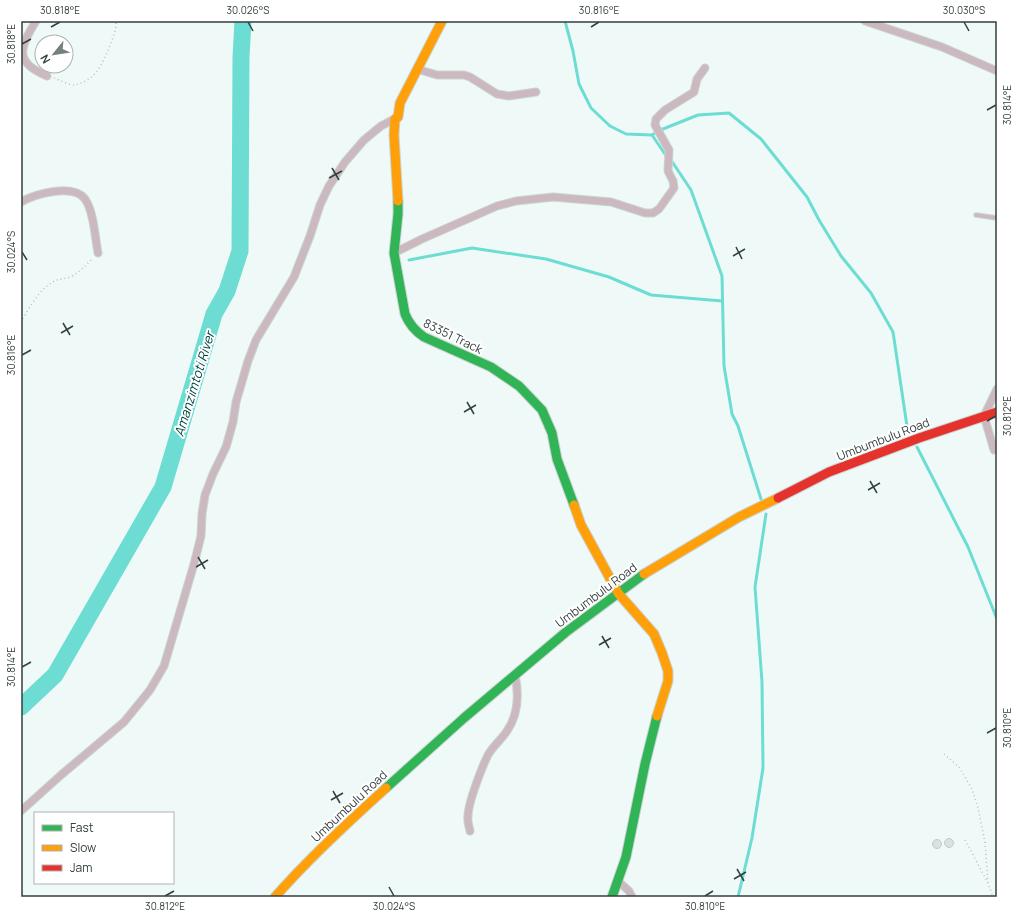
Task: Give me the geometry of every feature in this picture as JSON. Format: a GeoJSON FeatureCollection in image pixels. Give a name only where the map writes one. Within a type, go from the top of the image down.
{"type":"FeatureCollection","features":[{"type":"Feature","properties":{"kind":"street"},"geometry":{"type":"LineString","coordinates":[[36,21],[25,39],[23,45],[23,55],[25,62],[36,71],[47,76]]}},
{"type":"Feature","properties":{"kind":"street","name":"83351 Track"},"geometry":{"type":"LineString","coordinates":[[442,21],[400,102],[398,117],[395,119],[394,136],[398,214],[394,254],[407,321],[424,337],[491,367],[519,386],[542,410],[552,433],[557,459],[581,525],[618,593],[654,634],[668,671],[668,681],[656,718],[645,764],[626,857],[612,897]]}},
{"type":"Feature","properties":{"kind":"street"},"geometry":{"type":"LineString","coordinates":[[865,21],[942,47],[997,72]]}},
{"type":"Feature","properties":{"kind":"street"},"geometry":{"type":"LineString","coordinates":[[394,254],[422,239],[497,206],[516,201],[553,197],[610,202],[650,214],[657,212],[672,191],[674,185],[668,171],[669,150],[655,125],[656,119],[665,110],[694,92],[697,79],[704,68]]}},
{"type":"Feature","properties":{"kind":"street"},"geometry":{"type":"LineString","coordinates":[[417,69],[437,75],[464,75],[470,77],[497,94],[509,96],[536,92]]}},
{"type":"Feature","properties":{"kind":"street"},"geometry":{"type":"LineString","coordinates":[[21,811],[124,722],[150,690],[164,666],[194,564],[206,495],[213,474],[226,447],[233,422],[236,402],[256,340],[294,277],[320,205],[329,186],[345,162],[364,140],[381,126],[398,117]]}},
{"type":"Feature","properties":{"kind":"street"},"geometry":{"type":"LineString","coordinates":[[21,202],[39,194],[60,190],[82,196],[89,207],[98,253]]}},
{"type":"Feature","properties":{"kind":"street"},"geometry":{"type":"LineString","coordinates":[[996,452],[984,416],[997,389]]}},
{"type":"Feature","properties":{"kind":"street","name":"Umbumbulu Road"},"geometry":{"type":"LineString","coordinates":[[275,897],[329,840],[464,718],[566,632],[652,569],[739,517],[829,472],[919,438],[997,412]]}},
{"type":"Feature","properties":{"kind":"street"},"geometry":{"type":"LineString","coordinates":[[470,831],[468,811],[479,778],[488,756],[508,730],[515,712],[518,687],[514,675]]}},
{"type":"Feature","properties":{"kind":"street"},"geometry":{"type":"LineString","coordinates":[[618,881],[629,891],[632,897]]}},
{"type":"Feature","properties":{"kind":"lane"},"geometry":{"type":"LineString","coordinates":[[976,215],[997,218]]}},
{"type":"Feature","properties":{"kind":"path"},"geometry":{"type":"LineString","coordinates":[[47,76],[73,85],[88,80],[98,72],[105,58],[116,28],[116,21]]}},
{"type":"Feature","properties":{"kind":"path"},"geometry":{"type":"LineString","coordinates":[[21,322],[32,304],[46,286],[57,279],[69,277],[84,268],[98,253]]}},
{"type":"Feature","properties":{"kind":"path"},"geometry":{"type":"LineString","coordinates":[[944,754],[958,767],[972,790],[978,808],[985,842],[988,883]]}},
{"type":"Feature","properties":{"kind":"path"},"geometry":{"type":"LineString","coordinates":[[965,840],[988,883],[993,897]]}},
{"type":"Feature","properties":{"kind":"building"},"geometry":{"type":"Polygon","coordinates":[[[949,838],[954,843],[949,848],[944,843],[949,838]]]}},
{"type":"Feature","properties":{"kind":"building"},"geometry":{"type":"Polygon","coordinates":[[[937,839],[942,844],[937,849],[932,844],[937,839]]]}},
{"type":"Feature","properties":{"kind":"waterway","name":"Amanzimtoti River"},"geometry":{"type":"LineString","coordinates":[[21,707],[55,675],[163,487],[214,314],[227,291],[240,251],[241,57],[243,21]]}},
{"type":"Feature","properties":{"kind":"waterway"},"geometry":{"type":"LineString","coordinates":[[565,21],[573,51],[579,84],[591,108],[610,126],[626,134],[652,135],[667,157]]}},
{"type":"Feature","properties":{"kind":"waterway"},"geometry":{"type":"LineString","coordinates":[[652,135],[658,131],[698,115],[729,113],[761,139],[807,197],[841,256],[871,293],[893,332],[908,433]]}},
{"type":"Feature","properties":{"kind":"waterway"},"geometry":{"type":"LineString","coordinates":[[671,160],[691,190],[722,276],[724,366],[732,414],[738,426],[761,499]]}},
{"type":"Feature","properties":{"kind":"waterway"},"geometry":{"type":"LineString","coordinates":[[409,260],[472,248],[546,259],[609,277],[651,295],[722,301]]}},
{"type":"Feature","properties":{"kind":"waterway"},"geometry":{"type":"LineString","coordinates":[[917,447],[968,547],[997,619]]}},
{"type":"Feature","properties":{"kind":"waterway"},"geometry":{"type":"LineString","coordinates":[[738,897],[752,838],[763,768],[762,682],[755,587],[766,514]]}},
{"type":"Feature","properties":{"kind":"traffic: fast"},"geometry":{"type":"LineString","coordinates":[[398,201],[394,253],[405,314],[408,321],[415,330],[424,337],[491,367],[519,386],[542,410],[552,433],[557,459],[574,505]]}},
{"type":"Feature","properties":{"kind":"traffic: fast"},"geometry":{"type":"LineString","coordinates":[[386,788],[464,718],[566,632],[644,574]]}},
{"type":"Feature","properties":{"kind":"traffic: fast"},"geometry":{"type":"LineString","coordinates":[[612,897],[626,857],[645,764],[657,716]]}},
{"type":"Feature","properties":{"kind":"traffic: slow"},"geometry":{"type":"LineString","coordinates":[[398,201],[394,135],[395,119],[398,117],[400,103],[442,21]]}},
{"type":"Feature","properties":{"kind":"traffic: slow"},"geometry":{"type":"LineString","coordinates":[[644,574],[739,517],[778,498]]}},
{"type":"Feature","properties":{"kind":"traffic: slow"},"geometry":{"type":"LineString","coordinates":[[574,505],[581,525],[618,593],[654,634],[662,653],[668,671],[668,681],[657,716]]}},
{"type":"Feature","properties":{"kind":"traffic: slow"},"geometry":{"type":"LineString","coordinates":[[275,897],[301,868],[386,788]]}},
{"type":"Feature","properties":{"kind":"traffic: jam"},"geometry":{"type":"LineString","coordinates":[[778,498],[829,472],[919,438],[997,412]]}}]}
